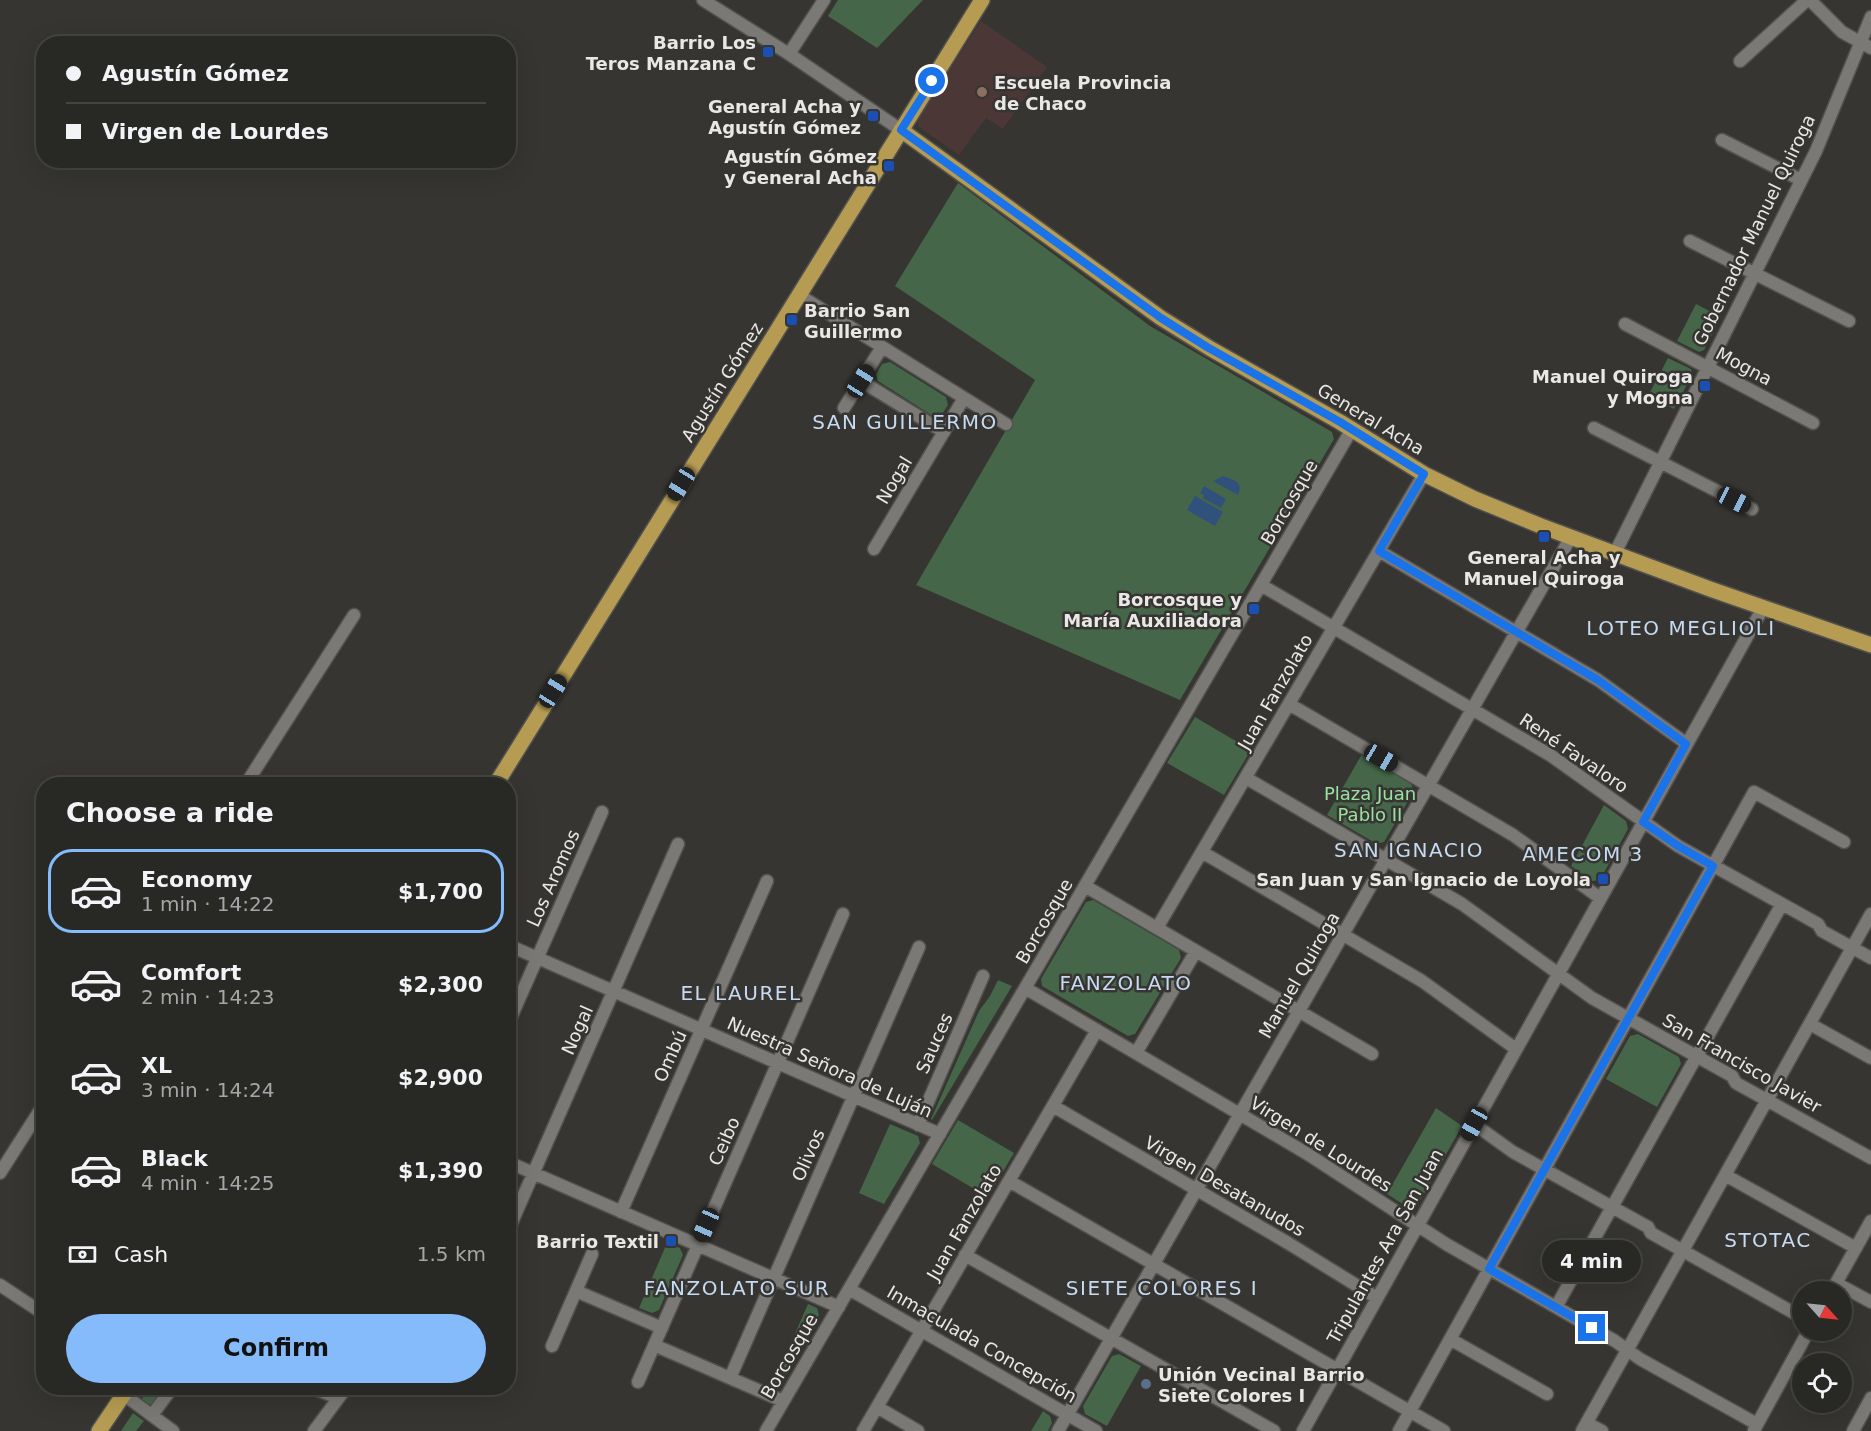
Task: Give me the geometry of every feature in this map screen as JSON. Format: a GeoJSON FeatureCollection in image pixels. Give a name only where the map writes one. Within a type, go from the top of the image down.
{"type":"FeatureCollection","features":[{"type":"Feature","properties":{"kind":"main road","name":"Agustín Gómez"},"geometry":{"type":"LineString","coordinates":[[500,777],[982,0]]}},
{"type":"Feature","properties":{"kind":"main road","name":"General Acha"},"geometry":{"type":"LineString","coordinates":[[901,130],[1167,322],[1352,429],[1424,474],[1475,499],[1571,537],[1871,645]]}},
{"type":"Feature","properties":{"kind":"main road"},"geometry":{"type":"LineString","coordinates":[[99,1431],[123,1395]]}},
{"type":"Feature","properties":{"kind":"street"},"geometry":{"type":"LineString","coordinates":[[703,0],[789,54],[901,130]]}},
{"type":"Feature","properties":{"kind":"street"},"geometry":{"type":"LineString","coordinates":[[789,54],[824,0]]}},
{"type":"Feature","properties":{"kind":"street"},"geometry":{"type":"LineString","coordinates":[[1740,61],[1808,0],[1842,32],[1865,45]]}},
{"type":"Feature","properties":{"kind":"street","name":"Gobernador Manuel Quiroga"},"geometry":{"type":"LineString","coordinates":[[1615,553],[1816,151],[1865,45],[1871,16]]}},
{"type":"Feature","properties":{"kind":"street"},"geometry":{"type":"LineString","coordinates":[[1722,140],[1801,180]]}},
{"type":"Feature","properties":{"kind":"street"},"geometry":{"type":"LineString","coordinates":[[1690,241],[1849,321]]}},
{"type":"Feature","properties":{"kind":"street"},"geometry":{"type":"LineString","coordinates":[[799,295],[1006,424]]}},
{"type":"Feature","properties":{"kind":"street","name":"Mogna"},"geometry":{"type":"LineString","coordinates":[[1625,324],[1813,423]]}},
{"type":"Feature","properties":{"kind":"street"},"geometry":{"type":"LineString","coordinates":[[844,408],[882,347]]}},
{"type":"Feature","properties":{"kind":"street"},"geometry":{"type":"LineString","coordinates":[[861,381],[944,432]]}},
{"type":"Feature","properties":{"kind":"street","name":"Nogal"},"geometry":{"type":"LineString","coordinates":[[874,549],[964,398]]}},
{"type":"Feature","properties":{"kind":"street"},"geometry":{"type":"LineString","coordinates":[[1594,428],[1752,509]]}},
{"type":"Feature","properties":{"kind":"street","name":"Borcosque"},"geometry":{"type":"LineString","coordinates":[[766,1431],[1352,429]]}},
{"type":"Feature","properties":{"kind":"street","name":"Juan Fanzolato"},"geometry":{"type":"LineString","coordinates":[[1157,928],[1424,474]]}},
{"type":"Feature","properties":{"kind":"street","name":"Manuel Quiroga"},"geometry":{"type":"LineString","coordinates":[[1058,1431],[1571,537]]}},
{"type":"Feature","properties":{"kind":"street"},"geometry":{"type":"LineString","coordinates":[[1379,551],[1598,680],[1686,744]]}},
{"type":"Feature","properties":{"kind":"street","name":"René Favaloro"},"geometry":{"type":"LineString","coordinates":[[1261,585],[1550,755],[1678,846],[1818,924],[1822,931],[1871,958]]}},
{"type":"Feature","properties":{"kind":"street","name":"Tripulantes Ara San Juan"},"geometry":{"type":"LineString","coordinates":[[1303,1431],[1763,608]]}},
{"type":"Feature","properties":{"kind":"street"},"geometry":{"type":"LineString","coordinates":[[250,777],[354,615]]}},
{"type":"Feature","properties":{"kind":"street"},"geometry":{"type":"LineString","coordinates":[[1289,704],[1513,835],[1600,898]]}},
{"type":"Feature","properties":{"kind":"street","name":"San Francisco Javier"},"geometry":{"type":"LineString","coordinates":[[1246,778],[1462,904],[1592,998],[1732,1076],[1736,1083],[1871,1158]]}},
{"type":"Feature","properties":{"kind":"street"},"geometry":{"type":"LineString","coordinates":[[1399,1431],[1754,792],[1844,842]]}},
{"type":"Feature","properties":{"kind":"street","name":"Los Aromos"},"geometry":{"type":"LineString","coordinates":[[516,1006],[602,812]]}},
{"type":"Feature","properties":{"kind":"street","name":"Nogal"},"geometry":{"type":"LineString","coordinates":[[516,1213],[678,844]]}},
{"type":"Feature","properties":{"kind":"street"},"geometry":{"type":"LineString","coordinates":[[1202,852],[1422,981],[1516,1049]]}},
{"type":"Feature","properties":{"kind":"street","name":"Ombú"},"geometry":{"type":"LineString","coordinates":[[621,1212],[767,881]]}},
{"type":"Feature","properties":{"kind":"street"},"geometry":{"type":"LineString","coordinates":[[1085,886],[1372,1054]]}},
{"type":"Feature","properties":{"kind":"street"},"geometry":{"type":"LineString","coordinates":[[1556,1307],[1782,904]]}},
{"type":"Feature","properties":{"kind":"street","name":"Ceibo"},"geometry":{"type":"LineString","coordinates":[[638,1382],[843,914]]}},
{"type":"Feature","properties":{"kind":"street"},"geometry":{"type":"LineString","coordinates":[[1602,1431],[1585,1427],[1871,914]]}},
{"type":"Feature","properties":{"kind":"street","name":"Olivos"},"geometry":{"type":"LineString","coordinates":[[730,1378],[919,947]]}},
{"type":"Feature","properties":{"kind":"street","name":"Nuestra Señora de Luján"},"geometry":{"type":"LineString","coordinates":[[516,949],[940,1134]]}},
{"type":"Feature","properties":{"kind":"street"},"geometry":{"type":"LineString","coordinates":[[1136,1053],[1196,951]]}},
{"type":"Feature","properties":{"kind":"street","name":"Sauces"},"geometry":{"type":"LineString","coordinates":[[918,1125],[983,976]]}},
{"type":"Feature","properties":{"kind":"street","name":"Virgen de Lourdes"},"geometry":{"type":"LineString","coordinates":[[1025,988],[1306,1153],[1418,1226],[1755,1428]]}},
{"type":"Feature","properties":{"kind":"street"},"geometry":{"type":"LineString","coordinates":[[1809,1024],[1871,1058]]}},
{"type":"Feature","properties":{"kind":"street","name":"Juan Fanzolato"},"geometry":{"type":"LineString","coordinates":[[863,1431],[1097,1030]]}},
{"type":"Feature","properties":{"kind":"street","name":"Virgen Desatanudos"},"geometry":{"type":"LineString","coordinates":[[1053,1106],[1288,1243],[1377,1298]]}},
{"type":"Feature","properties":{"kind":"street"},"geometry":{"type":"LineString","coordinates":[[0,1173],[36,1117]]}},
{"type":"Feature","properties":{"kind":"street"},"geometry":{"type":"LineString","coordinates":[[1474,1124],[1513,1152],[1648,1227],[1651,1233],[1792,1312]]}},
{"type":"Feature","properties":{"kind":"street"},"geometry":{"type":"LineString","coordinates":[[516,1165],[838,1307]]}},
{"type":"Feature","properties":{"kind":"street"},"geometry":{"type":"LineString","coordinates":[[1725,1175],[1856,1248]]}},
{"type":"Feature","properties":{"kind":"street"},"geometry":{"type":"LineString","coordinates":[[1009,1181],[1444,1431]]}},
{"type":"Feature","properties":{"kind":"street"},"geometry":{"type":"LineString","coordinates":[[1837,1281],[1871,1221]]}},
{"type":"Feature","properties":{"kind":"street"},"geometry":{"type":"LineString","coordinates":[[552,1346],[592,1254]]}},
{"type":"Feature","properties":{"kind":"street"},"geometry":{"type":"LineString","coordinates":[[965,1255],[1274,1431]]}},
{"type":"Feature","properties":{"kind":"street"},"geometry":{"type":"LineString","coordinates":[[0,1285],[36,1309]]}},
{"type":"Feature","properties":{"kind":"street","name":"Inmaculada Concepción"},"geometry":{"type":"LineString","coordinates":[[849,1289],[1096,1431]]}},
{"type":"Feature","properties":{"kind":"street"},"geometry":{"type":"LineString","coordinates":[[576,1291],[662,1328]]}},
{"type":"Feature","properties":{"kind":"street"},"geometry":{"type":"LineString","coordinates":[[1852,1294],[1871,1302]]}},
{"type":"Feature","properties":{"kind":"street"},"geometry":{"type":"LineString","coordinates":[[1450,1339],[1546,1394]]}},
{"type":"Feature","properties":{"kind":"street"},"geometry":{"type":"LineString","coordinates":[[1755,1428],[1803,1341]]}},
{"type":"Feature","properties":{"kind":"street"},"geometry":{"type":"LineString","coordinates":[[654,1345],[783,1401]]}},
{"type":"Feature","properties":{"kind":"street"},"geometry":{"type":"LineString","coordinates":[[130,1395],[173,1431]]}},
{"type":"Feature","properties":{"kind":"street"},"geometry":{"type":"LineString","coordinates":[[152,1415],[167,1395]]}},
{"type":"Feature","properties":{"kind":"street"},"geometry":{"type":"LineString","coordinates":[[330,1395],[338,1398]]}},
{"type":"Feature","properties":{"kind":"street"},"geometry":{"type":"LineString","coordinates":[[314,1431],[340,1395]]}},
{"type":"Feature","properties":{"kind":"street"},"geometry":{"type":"LineString","coordinates":[[1853,1431],[1866,1419],[1871,1398]]}},
{"type":"Feature","properties":{"kind":"street"},"geometry":{"type":"LineString","coordinates":[[877,1407],[918,1431]]}},
{"type":"Feature","properties":{"kind":"shaded area","name":"Escuela Provincia de Chaco"},"geometry":{"type":"Polygon","coordinates":[[[981,21],[1047,67],[1003,129],[986,118],[959,155],[919,127],[917,119],[981,21]]]}},
{"type":"Feature","properties":{"kind":"green space"},"geometry":{"type":"Polygon","coordinates":[[[838,0],[923,0],[877,48],[828,16],[838,0]]]}},
{"type":"Feature","properties":{"kind":"green space"},"geometry":{"type":"Polygon","coordinates":[[[958,183],[1150,326],[1332,432],[1334,439],[1180,700],[916,585],[1035,380],[895,286],[958,183]]]}},
{"type":"Feature","properties":{"kind":"green space"},"geometry":{"type":"Polygon","coordinates":[[[1696,304],[1721,317],[1704,350],[1699,352],[1677,341],[1696,304]]]}},
{"type":"Feature","properties":{"kind":"green space"},"geometry":{"type":"Polygon","coordinates":[[[1668,358],[1691,369],[1692,375],[1674,409],[1648,396],[1668,358]]]}},
{"type":"Feature","properties":{"kind":"green space"},"geometry":{"type":"Polygon","coordinates":[[[890,362],[946,397],[948,405],[941,416],[936,418],[878,381],[876,374],[882,364],[890,362]]]}},
{"type":"Feature","properties":{"kind":"green space"},"geometry":{"type":"Polygon","coordinates":[[[1195,717],[1251,750],[1224,795],[1167,763],[1195,717]]]}},
{"type":"Feature","properties":{"kind":"green space","name":"Plaza Juan Pablo II"},"geometry":{"type":"Polygon","coordinates":[[[1362,754],[1411,784],[1414,791],[1384,842],[1377,844],[1327,815],[1362,754]]]}},
{"type":"Feature","properties":{"kind":"green space"},"geometry":{"type":"Polygon","coordinates":[[[1604,805],[1626,821],[1628,829],[1600,880],[1592,881],[1571,866],[1604,805]]]}},
{"type":"Feature","properties":{"kind":"green space"},"geometry":{"type":"Polygon","coordinates":[[[1093,900],[1179,950],[1181,958],[1135,1034],[1128,1036],[1042,986],[1041,979],[1086,902],[1093,900]]]}},
{"type":"Feature","properties":{"kind":"green space"},"geometry":{"type":"Polygon","coordinates":[[[998,980],[1012,986],[932,1120],[979,1011],[998,980]]]}},
{"type":"Feature","properties":{"kind":"green space"},"geometry":{"type":"Polygon","coordinates":[[[1638,1034],[1679,1057],[1681,1064],[1657,1107],[1606,1079],[1630,1036],[1638,1034]]]}},
{"type":"Feature","properties":{"kind":"green space"},"geometry":{"type":"Polygon","coordinates":[[[1436,1108],[1462,1126],[1417,1206],[1409,1208],[1387,1194],[1436,1108]]]}},
{"type":"Feature","properties":{"kind":"green space"},"geometry":{"type":"Polygon","coordinates":[[[958,1120],[1014,1153],[988,1197],[932,1164],[958,1120]]]}},
{"type":"Feature","properties":{"kind":"green space"},"geometry":{"type":"Polygon","coordinates":[[[890,1124],[918,1136],[920,1143],[884,1204],[859,1193],[890,1124]]]}},
{"type":"Feature","properties":{"kind":"green space"},"geometry":{"type":"Polygon","coordinates":[[[667,1243],[680,1248],[683,1255],[659,1310],[652,1313],[639,1308],[667,1243]]]}},
{"type":"Feature","properties":{"kind":"green space"},"geometry":{"type":"Polygon","coordinates":[[[808,1304],[817,1308],[819,1315],[779,1384],[772,1386],[808,1304]]]}},
{"type":"Feature","properties":{"kind":"green space"},"geometry":{"type":"Polygon","coordinates":[[[1119,1354],[1141,1366],[1107,1426],[1085,1414],[1083,1406],[1112,1356],[1119,1354]]]}},
{"type":"Feature","properties":{"kind":"green space"},"geometry":{"type":"Polygon","coordinates":[[[144,1395],[161,1395],[155,1404],[147,1405],[141,1400],[144,1395]]]}},
{"type":"Feature","properties":{"kind":"green space"},"geometry":{"type":"Polygon","coordinates":[[[1043,1411],[1050,1416],[1052,1423],[1048,1431],[1031,1431],[1043,1411]]]}},
{"type":"Feature","properties":{"kind":"green space"},"geometry":{"type":"Polygon","coordinates":[[[133,1413],[144,1421],[136,1431],[121,1431],[133,1413]]]}},
{"type":"Feature","properties":{"kind":"water"},"geometry":{"type":"Polygon","coordinates":[[[1223,476],[1239,484],[1238,495],[1213,481],[1223,476]]]}},
{"type":"Feature","properties":{"kind":"water"},"geometry":{"type":"Polygon","coordinates":[[[1204,486],[1226,499],[1221,508],[1203,498],[1204,495],[1200,493],[1204,486]]]}},
{"type":"Feature","properties":{"kind":"water"},"geometry":{"type":"Polygon","coordinates":[[[1195,496],[1223,512],[1215,526],[1187,510],[1195,496]]]}},
{"type":"Feature","properties":{"kind":"place","name":"Barrio Los Teros Manzana C"},"geometry":{"type":"Point","coordinates":[768,52]}},
{"type":"Feature","properties":{"kind":"place","name":"Escuela Provincia de Chaco"},"geometry":{"type":"Point","coordinates":[982,92]}},
{"type":"Feature","properties":{"kind":"place","name":"General Acha y Agustín Gómez"},"geometry":{"type":"Point","coordinates":[873,116]}},
{"type":"Feature","properties":{"kind":"place","name":"Agustín Gómez y General Acha"},"geometry":{"type":"Point","coordinates":[889,166]}},
{"type":"Feature","properties":{"kind":"place","name":"Barrio San Guillermo"},"geometry":{"type":"Point","coordinates":[792,320]}},
{"type":"Feature","properties":{"kind":"place","name":"Manuel Quiroga y Mogna"},"geometry":{"type":"Point","coordinates":[1705,386]}},
{"type":"Feature","properties":{"kind":"place","name":"General Acha y Manuel Quiroga"},"geometry":{"type":"Point","coordinates":[1544,537]}},
{"type":"Feature","properties":{"kind":"place","name":"Borcosque y María Auxiliadora"},"geometry":{"type":"Point","coordinates":[1254,609]}},
{"type":"Feature","properties":{"kind":"place","name":"San Juan y San Ignacio de Loyola"},"geometry":{"type":"Point","coordinates":[1603,879]}},
{"type":"Feature","properties":{"kind":"place","name":"Barrio Textil"},"geometry":{"type":"Point","coordinates":[671,1241]}},
{"type":"Feature","properties":{"kind":"place","name":"Unión Vecinal Barrio Siete Colores I"},"geometry":{"type":"Point","coordinates":[1146,1384]}},
{"type":"Feature","properties":{"kind":"district","name":"SAN GUILLERMO"},"geometry":{"type":"Point","coordinates":[905,422]}},
{"type":"Feature","properties":{"kind":"district","name":"LOTEO MEGLIOLI"},"geometry":{"type":"Point","coordinates":[1681,628]}},
{"type":"Feature","properties":{"kind":"district","name":"SAN IGNACIO"},"geometry":{"type":"Point","coordinates":[1409,850]}},
{"type":"Feature","properties":{"kind":"district","name":"AMECOM 3"},"geometry":{"type":"Point","coordinates":[1583,854]}},
{"type":"Feature","properties":{"kind":"district","name":"FANZOLATO"},"geometry":{"type":"Point","coordinates":[1126,983]}},
{"type":"Feature","properties":{"kind":"district","name":"EL LAUREL"},"geometry":{"type":"Point","coordinates":[741,993]}},
{"type":"Feature","properties":{"kind":"district","name":"STOTAC"},"geometry":{"type":"Point","coordinates":[1768,1240]}},
{"type":"Feature","properties":{"kind":"district","name":"FANZOLATO SUR"},"geometry":{"type":"Point","coordinates":[737,1288]}},
{"type":"Feature","properties":{"kind":"district","name":"SIETE COLORES I"},"geometry":{"type":"Point","coordinates":[1162,1288]}},
{"type":"Feature","properties":{"kind":"route"},"geometry":{"type":"LineString","coordinates":[[932,81],[901,130],[1161,318],[1207,347],[1340,422],[1424,474],[1379,551],[1598,680],[1686,744],[1643,822],[1713,866],[1489,1269],[1592,1328]]}}]}
